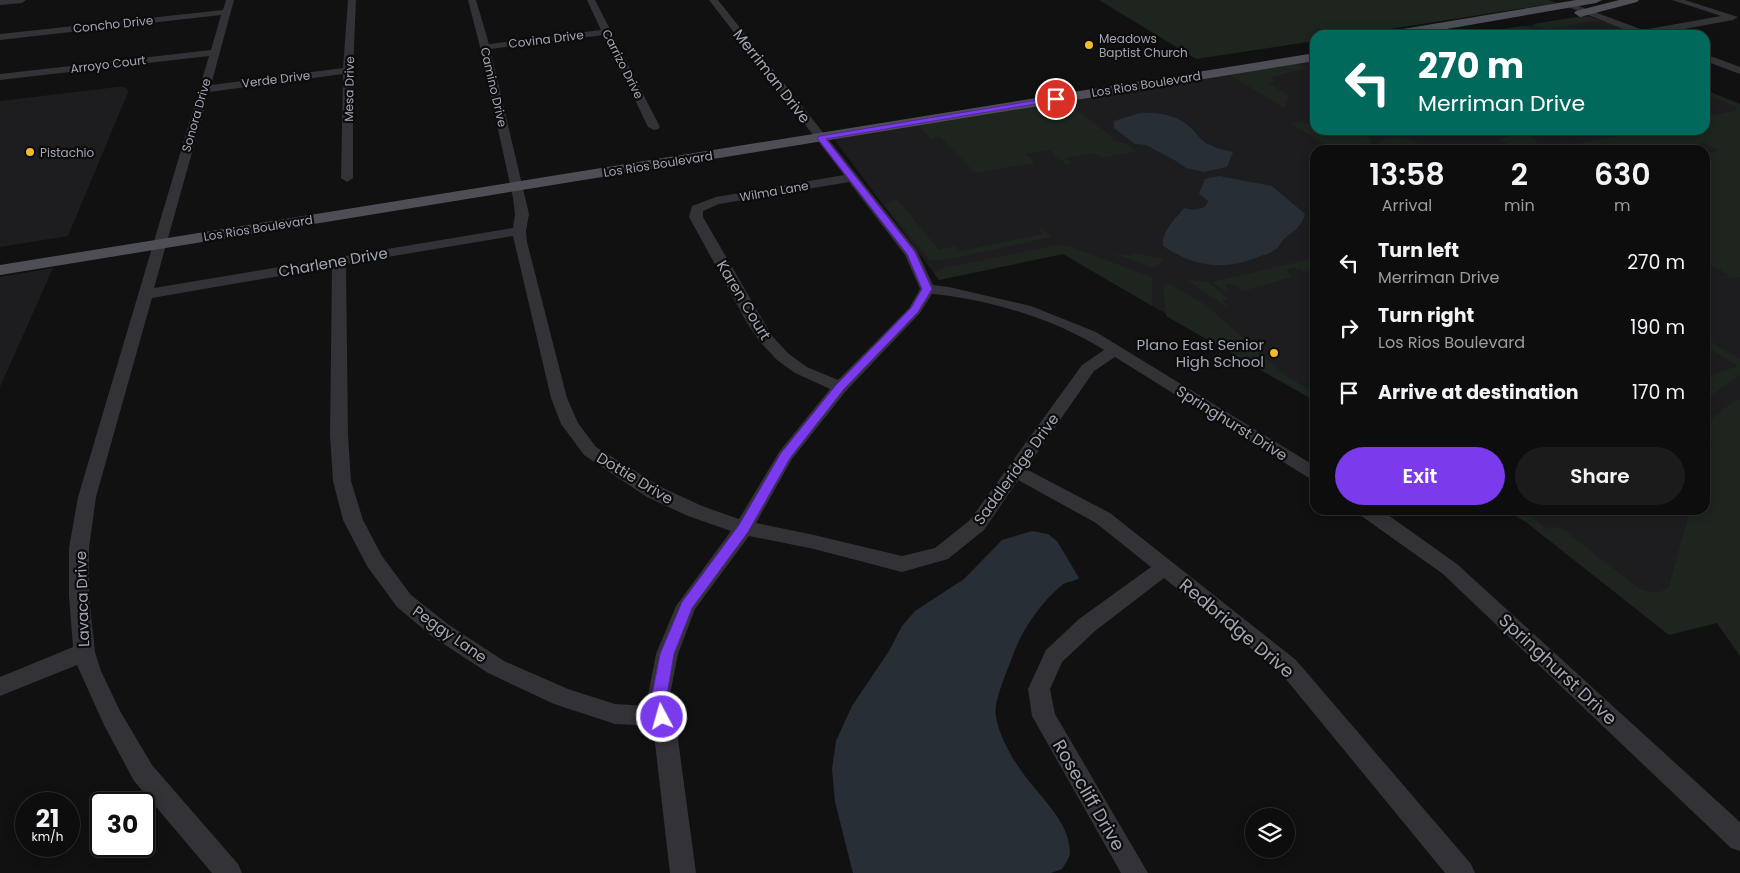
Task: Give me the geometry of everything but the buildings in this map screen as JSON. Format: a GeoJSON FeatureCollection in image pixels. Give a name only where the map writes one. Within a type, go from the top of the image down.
{"type":"FeatureCollection","features":[{"type":"Feature","properties":{"kind":"main road"},"geometry":{"type":"LineString","coordinates":[[1423,30],[1596,0]]}},
{"type":"Feature","properties":{"kind":"main road"},"geometry":{"type":"LineString","coordinates":[[1479,30],[1588,12],[1633,0]]}},
{"type":"Feature","properties":{"kind":"main road","name":"Los Rios Boulevard"},"geometry":{"type":"LineString","coordinates":[[0,255],[161,237],[516,181],[816,133],[956,104],[1310,48]]}},
{"type":"Feature","properties":{"kind":"main road","name":"Los Rios Boulevard"},"geometry":{"type":"LineString","coordinates":[[816,133],[909,123],[1310,58]]}},
{"type":"Feature","properties":{"kind":"main road"},"geometry":{"type":"LineString","coordinates":[[1044,90],[1056,99]]}},
{"type":"Feature","properties":{"kind":"main road"},"geometry":{"type":"LineString","coordinates":[[909,123],[907,118],[912,115],[956,104]]}},
{"type":"Feature","properties":{"kind":"main road","name":"Los Rios Boulevard"},"geometry":{"type":"LineString","coordinates":[[0,270],[161,237]]}},
{"type":"Feature","properties":{"kind":"street"},"geometry":{"type":"LineString","coordinates":[[1,1],[22,0]]}},
{"type":"Feature","properties":{"kind":"street","name":"Sonora Drive"},"geometry":{"type":"LineString","coordinates":[[161,237],[230,0]]}},
{"type":"Feature","properties":{"kind":"street","name":"Mesa Drive"},"geometry":{"type":"LineString","coordinates":[[347,178],[348,70],[352,0]]}},
{"type":"Feature","properties":{"kind":"street","name":"Camino Drive"},"geometry":{"type":"LineString","coordinates":[[472,0],[485,47],[516,181]]}},
{"type":"Feature","properties":{"kind":"street","name":"Carrizo Drive"},"geometry":{"type":"LineString","coordinates":[[591,0],[654,127]]}},
{"type":"Feature","properties":{"kind":"street","name":"Merriman Drive"},"geometry":{"type":"LineString","coordinates":[[713,0],[912,254],[927,289]]}},
{"type":"Feature","properties":{"kind":"street"},"geometry":{"type":"LineString","coordinates":[[1676,0],[1737,18]]}},
{"type":"Feature","properties":{"kind":"street"},"geometry":{"type":"LineString","coordinates":[[1570,6],[1634,30]]}},
{"type":"Feature","properties":{"kind":"street","name":"Concho Drive"},"geometry":{"type":"LineString","coordinates":[[0,37],[227,12]]}},
{"type":"Feature","properties":{"kind":"street"},"geometry":{"type":"LineString","coordinates":[[1667,30],[1737,18]]}},
{"type":"Feature","properties":{"kind":"street","name":"Covina Drive"},"geometry":{"type":"LineString","coordinates":[[485,47],[606,32]]}},
{"type":"Feature","properties":{"kind":"street","name":"Arroyo Court"},"geometry":{"type":"LineString","coordinates":[[0,77],[215,52]]}},
{"type":"Feature","properties":{"kind":"street"},"geometry":{"type":"LineString","coordinates":[[1710,59],[1740,71]]}},
{"type":"Feature","properties":{"kind":"street","name":"Verde Drive"},"geometry":{"type":"LineString","coordinates":[[204,89],[348,70]]}},
{"type":"Feature","properties":{"kind":"street"},"geometry":{"type":"LineString","coordinates":[[1740,71],[1726,74],[1740,80]]}},
{"type":"Feature","properties":{"kind":"street","name":"Wilma Lane"},"geometry":{"type":"LineString","coordinates":[[698,209],[716,202],[851,178]]}},
{"type":"Feature","properties":{"kind":"street","name":"Dottie Drive"},"geometry":{"type":"LineString","coordinates":[[516,181],[522,214],[519,231],[559,398],[570,424],[590,451],[654,492],[695,511],[744,528],[814,542],[902,564]]}},
{"type":"Feature","properties":{"kind":"street","name":"Karen Court"},"geometry":{"type":"LineString","coordinates":[[698,209],[696,217],[766,339],[783,357],[801,370],[840,387]]}},
{"type":"Feature","properties":{"kind":"street","name":"Charlene Drive"},"geometry":{"type":"LineString","coordinates":[[147,294],[519,231]]}},
{"type":"Feature","properties":{"kind":"street","name":"Lavaca Drive"},"geometry":{"type":"LineString","coordinates":[[161,237],[147,294],[87,497],[79,548],[79,596],[84,652],[112,718],[143,773],[229,873]]}},
{"type":"Feature","properties":{"kind":"street","name":"Peggy Lane"},"geometry":{"type":"LineString","coordinates":[[339,261],[339,435],[342,481],[353,520],[374,561],[404,601],[441,631],[496,667],[562,697],[615,714],[662,717]]}},
{"type":"Feature","properties":{"kind":"street"},"geometry":{"type":"LineString","coordinates":[[683,873],[662,717],[658,700],[667,654],[686,606],[744,528],[786,456],[840,387],[914,310],[927,289]]}},
{"type":"Feature","properties":{"kind":"street","name":"Springhurst Drive"},"geometry":{"type":"LineString","coordinates":[[927,289],[949,291],[1026,309],[1091,335],[1310,471]]}},
{"type":"Feature","properties":{"kind":"street","name":"Saddleridge Drive"},"geometry":{"type":"LineString","coordinates":[[902,564],[941,554],[977,526],[1088,368],[1114,350]]}},
{"type":"Feature","properties":{"kind":"street","name":"Redbridge Drive"},"geometry":{"type":"LineString","coordinates":[[1016,471],[1103,518],[1288,666],[1462,873]]}},
{"type":"Feature","properties":{"kind":"street","name":"Springhurst Drive"},"geometry":{"type":"LineString","coordinates":[[1375,515],[1450,569],[1740,839]]}},
{"type":"Feature","properties":{"kind":"street","name":"Rosecliff Drive"},"geometry":{"type":"LineString","coordinates":[[1135,873],[1044,716],[1039,689],[1054,656],[1087,625],[1164,568]]}},
{"type":"Feature","properties":{"kind":"street"},"geometry":{"type":"LineString","coordinates":[[0,687],[84,652]]}},
{"type":"Feature","properties":{"kind":"shaded area"},"geometry":{"type":"Polygon","coordinates":[[[1099,0],[1548,0],[1557,3],[1383,30],[1310,30],[1310,42],[1196,59],[1099,0]]]}},
{"type":"Feature","properties":{"kind":"shaded area"},"geometry":{"type":"Polygon","coordinates":[[[1583,16],[1626,30],[1593,21],[1549,30],[1533,24],[1583,16]]]}},
{"type":"Feature","properties":{"kind":"shaded area"},"geometry":{"type":"Polygon","coordinates":[[[1589,16],[1627,30],[1502,30],[1589,16]]]}},
{"type":"Feature","properties":{"kind":"shaded area"},"geometry":{"type":"Polygon","coordinates":[[[1523,26],[1532,30],[1498,30],[1523,26]]]}},
{"type":"Feature","properties":{"kind":"shaded area","name":"Plano East Senior High School"},"geometry":{"type":"Polygon","coordinates":[[[1310,62],[1310,135],[1710,135],[1710,92],[1740,104],[1740,555],[1669,635],[1526,522],[1514,515],[1710,515],[1710,145],[1310,145],[1310,397],[1063,254],[939,280],[834,139],[1310,62]]]}},
{"type":"Feature","properties":{"kind":"shaded area"},"geometry":{"type":"Polygon","coordinates":[[[1297,63],[1308,68],[1271,77],[1274,82],[1269,83],[1289,96],[1285,107],[1282,107],[1230,75],[1297,63]]]}},
{"type":"Feature","properties":{"kind":"shaded area"},"geometry":{"type":"Polygon","coordinates":[[[124,87],[129,90],[68,236],[0,247],[0,101],[124,87]]]}},
{"type":"Feature","properties":{"kind":"shaded area"},"geometry":{"type":"Polygon","coordinates":[[[1710,92],[1740,104],[1740,277],[1725,278],[1729,275],[1710,265],[1710,153],[1719,150],[1703,143],[1693,145],[1572,145],[1622,135],[1710,135],[1710,116],[1737,110],[1736,107],[1710,96],[1710,92]]]}},
{"type":"Feature","properties":{"kind":"shaded area"},"geometry":{"type":"Polygon","coordinates":[[[1066,101],[1113,138],[1111,140],[1127,144],[1137,151],[1102,158],[1095,153],[1066,158],[1072,163],[1066,164],[1049,150],[1026,154],[1035,163],[975,173],[940,137],[931,139],[920,127],[921,125],[1066,101]]]}},
{"type":"Feature","properties":{"kind":"shaded area"},"geometry":{"type":"Polygon","coordinates":[[[1140,113],[1161,114],[1181,120],[1207,144],[1233,152],[1227,167],[1204,172],[1186,168],[1146,145],[1135,144],[1114,128],[1114,121],[1140,113]]]}},
{"type":"Feature","properties":{"kind":"shaded area"},"geometry":{"type":"Polygon","coordinates":[[[1299,122],[1310,124],[1310,135],[1362,135],[1371,139],[1370,145],[1326,145],[1292,124],[1299,122]]]}},
{"type":"Feature","properties":{"kind":"shaded area"},"geometry":{"type":"Polygon","coordinates":[[[1515,135],[1530,135],[1537,142],[1535,145],[1508,145],[1500,139],[1515,135]]]}},
{"type":"Feature","properties":{"kind":"shaded area"},"geometry":{"type":"Polygon","coordinates":[[[1396,138],[1413,141],[1420,145],[1380,145],[1380,141],[1396,138]]]}},
{"type":"Feature","properties":{"kind":"shaded area"},"geometry":{"type":"Polygon","coordinates":[[[1219,176],[1272,186],[1305,214],[1301,223],[1274,251],[1243,262],[1231,264],[1219,265],[1197,262],[1174,253],[1163,246],[1167,230],[1184,208],[1194,210],[1205,207],[1208,201],[1199,194],[1205,179],[1219,176]]]}},
{"type":"Feature","properties":{"kind":"shaded area"},"geometry":{"type":"Polygon","coordinates":[[[897,199],[939,250],[955,246],[961,251],[1043,234],[1040,230],[1042,229],[1052,237],[945,260],[930,260],[885,206],[887,202],[897,199]]]}},
{"type":"Feature","properties":{"kind":"shaded area"},"geometry":{"type":"Polygon","coordinates":[[[1056,245],[1069,246],[1154,278],[1152,281],[1152,306],[1063,254],[939,280],[934,273],[944,268],[1056,245]]]}},
{"type":"Feature","properties":{"kind":"shaded area"},"geometry":{"type":"Polygon","coordinates":[[[1110,252],[1132,256],[1134,253],[1165,259],[1154,268],[1110,252]]]}},
{"type":"Feature","properties":{"kind":"shaded area"},"geometry":{"type":"Polygon","coordinates":[[[1310,259],[1310,270],[1304,272],[1298,268],[1292,268],[1287,270],[1292,277],[1243,291],[1230,283],[1225,285],[1228,291],[1223,290],[1212,282],[1310,259]]]}},
{"type":"Feature","properties":{"kind":"shaded area"},"geometry":{"type":"Polygon","coordinates":[[[53,268],[0,387],[0,277],[53,268]]]}},
{"type":"Feature","properties":{"kind":"shaded area"},"geometry":{"type":"Polygon","coordinates":[[[1187,280],[1209,282],[1228,299],[1222,301],[1230,307],[1225,306],[1187,280]]]}},
{"type":"Feature","properties":{"kind":"shaded area"},"geometry":{"type":"Polygon","coordinates":[[[1168,283],[1206,305],[1286,376],[1310,390],[1310,398],[1166,316],[1163,287],[1168,283]]]}},
{"type":"Feature","properties":{"kind":"shaded area"},"geometry":{"type":"Polygon","coordinates":[[[1710,341],[1740,359],[1740,375],[1710,396],[1710,375],[1738,366],[1710,349],[1710,341]]]}},
{"type":"Feature","properties":{"kind":"shaded area"},"geometry":{"type":"Polygon","coordinates":[[[1737,399],[1740,400],[1740,656],[1717,623],[1669,635],[1526,522],[1514,515],[1530,515],[1547,529],[1556,527],[1563,529],[1638,588],[1651,592],[1662,591],[1669,586],[1689,515],[1710,515],[1710,451],[1712,445],[1710,444],[1710,420],[1737,399]]]}},
{"type":"Feature","properties":{"kind":"shaded area"},"geometry":{"type":"Polygon","coordinates":[[[1032,531],[1048,534],[1057,541],[1079,578],[1064,584],[1053,593],[1045,601],[1025,630],[1014,652],[1000,690],[996,705],[996,717],[1002,737],[1012,757],[1051,808],[1064,829],[1070,852],[1067,861],[1062,869],[1051,873],[853,873],[835,802],[832,769],[836,741],[852,706],[889,651],[902,626],[915,611],[964,579],[1002,540],[1032,531]]]}},
{"type":"Feature","properties":{"kind":"place","name":"Meadows Baptist Church"},"geometry":{"type":"Point","coordinates":[1089,45]}},
{"type":"Feature","properties":{"kind":"place","name":"Pistachio"},"geometry":{"type":"Point","coordinates":[30,152]}},
{"type":"Feature","properties":{"kind":"place","name":"Plano East Senior High School"},"geometry":{"type":"Point","coordinates":[1274,353]}},
{"type":"Feature","properties":{"kind":"route"},"geometry":{"type":"LineString","coordinates":[[662,717],[658,700],[667,654],[686,606],[744,528],[786,456],[840,387],[914,310],[927,289],[912,254],[820,138],[1056,99]]}}]}
